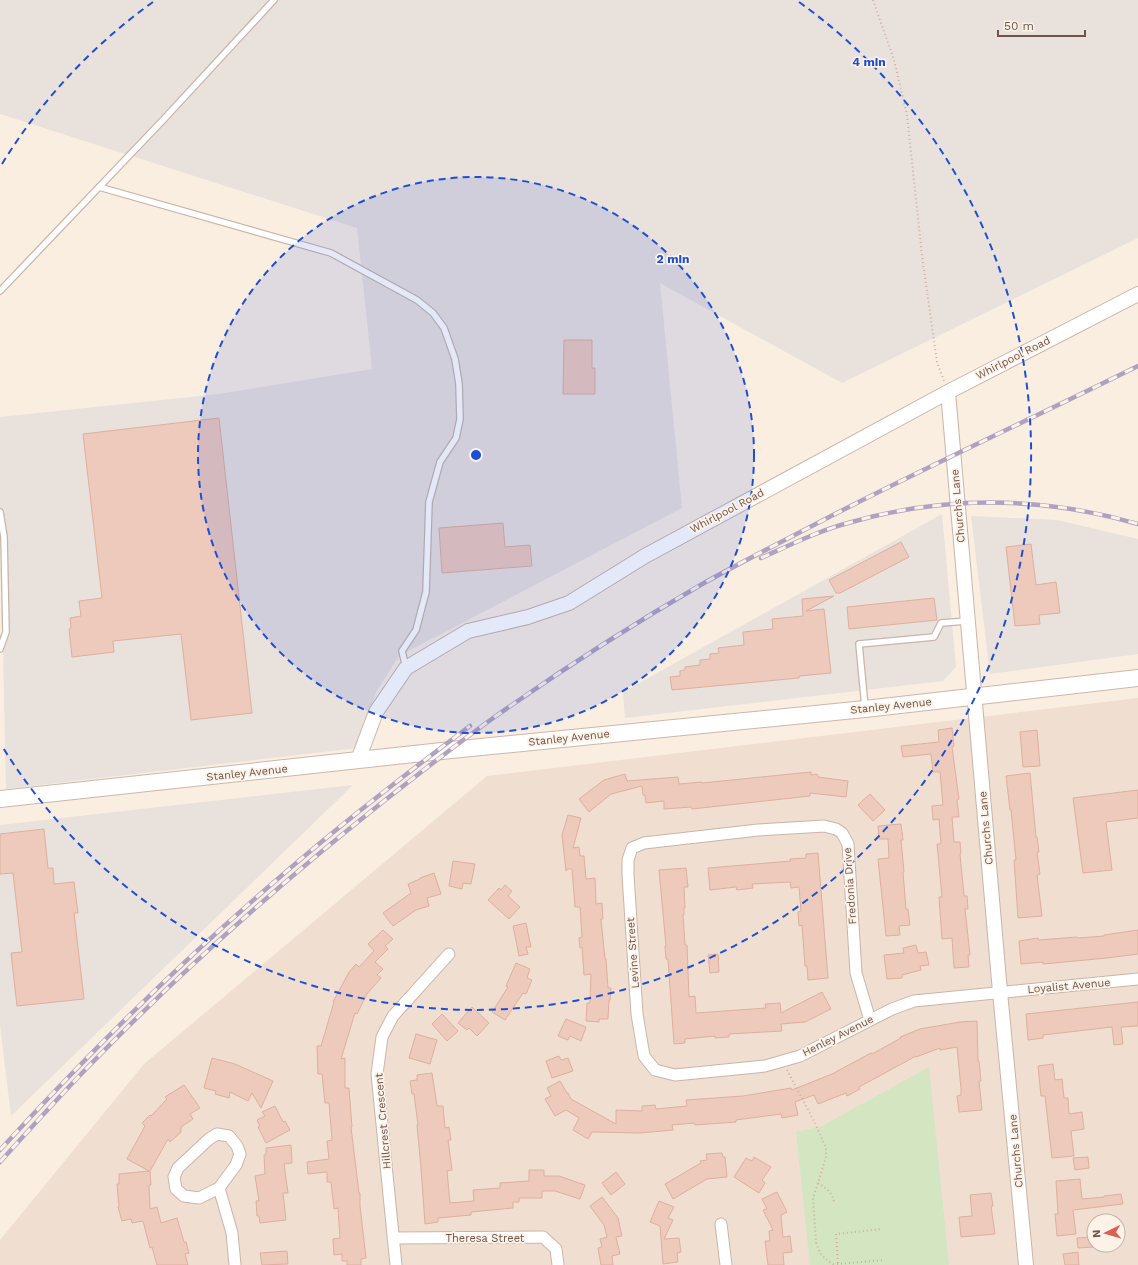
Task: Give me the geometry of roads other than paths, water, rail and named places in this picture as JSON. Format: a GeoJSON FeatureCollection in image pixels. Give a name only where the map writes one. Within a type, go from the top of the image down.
{"type":"FeatureCollection","features":[{"type":"Feature","properties":{"kind":"main road","name":"Stanley Avenue"},"geometry":{"type":"LineString","coordinates":[[0,799],[459,749],[974,698],[1138,678]]}},
{"type":"Feature","properties":{"kind":"street","name":"Whirlpool Road"},"geometry":{"type":"LineString","coordinates":[[358,760],[376,712],[406,668],[468,631],[528,616],[569,603],[645,556],[948,392],[1138,294]]}},
{"type":"Feature","properties":{"kind":"street","name":"Churchs Lane"},"geometry":{"type":"LineString","coordinates":[[948,392],[1000,992],[1026,1265]]}},
{"type":"Feature","properties":{"kind":"street","name":"Fredonia Drive"},"geometry":{"type":"LineString","coordinates":[[667,841],[758,830],[824,826],[836,829],[842,834],[848,844],[856,974],[870,1020]]}},
{"type":"Feature","properties":{"kind":"street","name":"Levine Street"},"geometry":{"type":"LineString","coordinates":[[667,841],[644,844],[632,848],[628,860],[628,875],[638,1014],[644,1056],[655,1070],[675,1075]]}},
{"type":"Feature","properties":{"kind":"street","name":"Hillcrest Crescent"},"geometry":{"type":"LineString","coordinates":[[396,1265],[377,1074],[382,1037],[393,1016],[449,954]]}},
{"type":"Feature","properties":{"kind":"street","name":"Loyalist Avenue"},"geometry":{"type":"LineString","coordinates":[[1000,992],[1138,979]]}},
{"type":"Feature","properties":{"kind":"street","name":"Henley Avenue"},"geometry":{"type":"LineString","coordinates":[[675,1075],[765,1066],[800,1056],[892,1009],[914,1001],[1000,992]]}},
{"type":"Feature","properties":{"kind":"street"},"geometry":{"type":"LineString","coordinates":[[217,1134],[229,1136],[237,1146],[240,1154],[236,1165],[219,1188],[199,1198],[184,1196],[176,1189],[174,1177],[178,1168],[209,1138],[217,1134]]}},
{"type":"Feature","properties":{"kind":"street"},"geometry":{"type":"LineString","coordinates":[[219,1188],[232,1233],[235,1265]]}},
{"type":"Feature","properties":{"kind":"street"},"geometry":{"type":"LineString","coordinates":[[721,1224],[726,1265]]}},
{"type":"Feature","properties":{"kind":"street","name":"Theresa Street"},"geometry":{"type":"LineString","coordinates":[[393,1238],[543,1237],[556,1249],[558,1265]]}},
{"type":"Feature","properties":{"kind":"lane"},"geometry":{"type":"LineString","coordinates":[[0,291],[274,0]]}},
{"type":"Feature","properties":{"kind":"lane"},"geometry":{"type":"LineString","coordinates":[[99,187],[331,253],[417,300],[433,313],[444,328],[455,359],[459,384],[460,419],[456,438],[440,462],[429,502],[426,592],[416,630],[402,651],[406,668]]}},
{"type":"Feature","properties":{"kind":"lane"},"geometry":{"type":"LineString","coordinates":[[0,512],[4,537],[6,632],[0,649]]}},
{"type":"Feature","properties":{"kind":"lane"},"geometry":{"type":"LineString","coordinates":[[865,709],[859,644],[934,637],[941,623],[968,621]]}},
{"type":"Feature","properties":{"kind":"railway"},"geometry":{"type":"LineString","coordinates":[[0,1162],[64,1092],[121,1033],[230,930],[345,832],[426,768],[496,716],[598,647],[720,574],[873,495],[1138,366]]}},
{"type":"Feature","properties":{"kind":"railway"},"geometry":{"type":"LineString","coordinates":[[761,558],[793,543],[837,526],[884,514],[921,507],[993,502],[1029,504],[1065,508],[1138,524]]}},
{"type":"Feature","properties":{"kind":"railway"},"geometry":{"type":"LineString","coordinates":[[0,1150],[65,1080],[132,1012],[237,914],[345,822],[470,726]]}}]}
